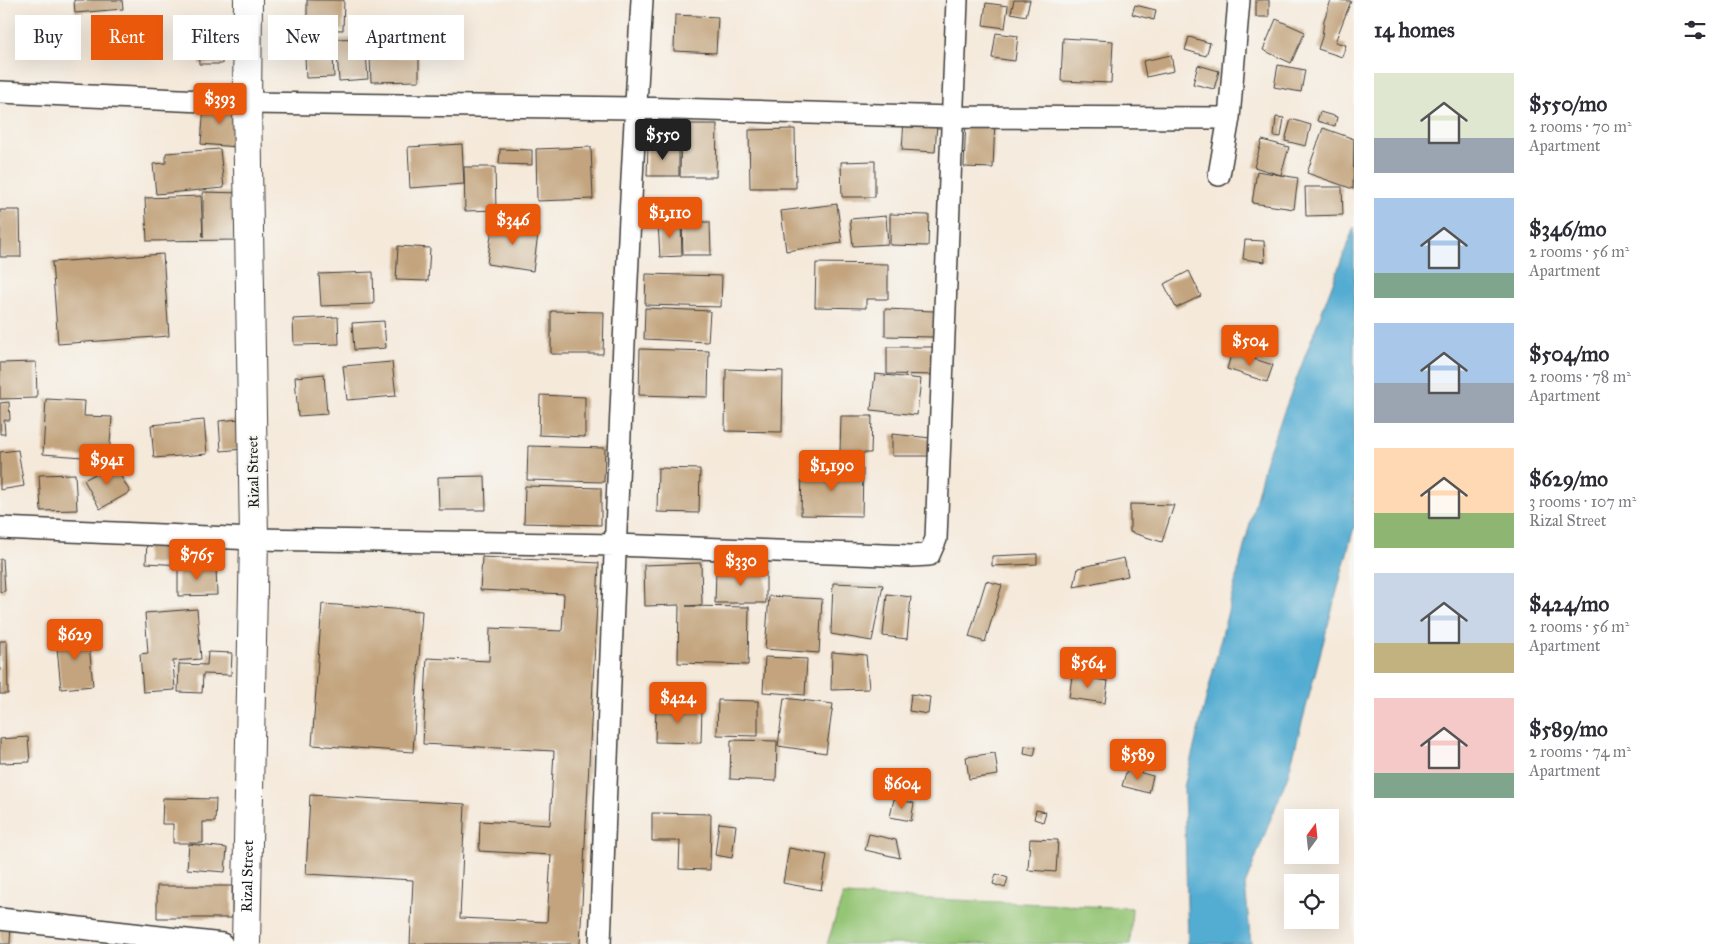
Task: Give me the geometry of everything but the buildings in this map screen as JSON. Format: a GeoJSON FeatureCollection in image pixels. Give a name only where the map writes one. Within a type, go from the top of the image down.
{"type":"FeatureCollection","features":[{"type":"Feature","properties":{"kind":"highway","name":"Rizal Street"},"geometry":{"type":"LineString","coordinates":[[246,944],[254,539],[247,103],[248,0]]}},
{"type":"Feature","properties":{"kind":"street"},"geometry":{"type":"LineString","coordinates":[[600,944],[615,545],[635,108],[642,0]]}},
{"type":"Feature","properties":{"kind":"street"},"geometry":{"type":"LineString","coordinates":[[0,528],[254,539],[615,545],[929,556],[936,540],[956,0]]}},
{"type":"Feature","properties":{"kind":"street"},"geometry":{"type":"LineString","coordinates":[[1219,175],[1229,118],[1239,0]]}},
{"type":"Feature","properties":{"kind":"street"},"geometry":{"type":"LineString","coordinates":[[0,92],[247,103],[635,108],[953,117],[1229,118]]}},
{"type":"Feature","properties":{"kind":"street"},"geometry":{"type":"LineString","coordinates":[[0,919],[222,944]]}},
{"type":"Feature","properties":{"kind":"green space"},"geometry":{"type":"Polygon","coordinates":[[[843,895],[1132,908],[1130,944],[827,944],[843,895]]]}},
{"type":"Feature","properties":{"kind":"water"},"geometry":{"type":"Polygon","coordinates":[[[1354,227],[1354,527],[1288,775],[1245,885],[1251,944],[1188,944],[1184,787],[1266,459],[1354,227]]]}}]}
